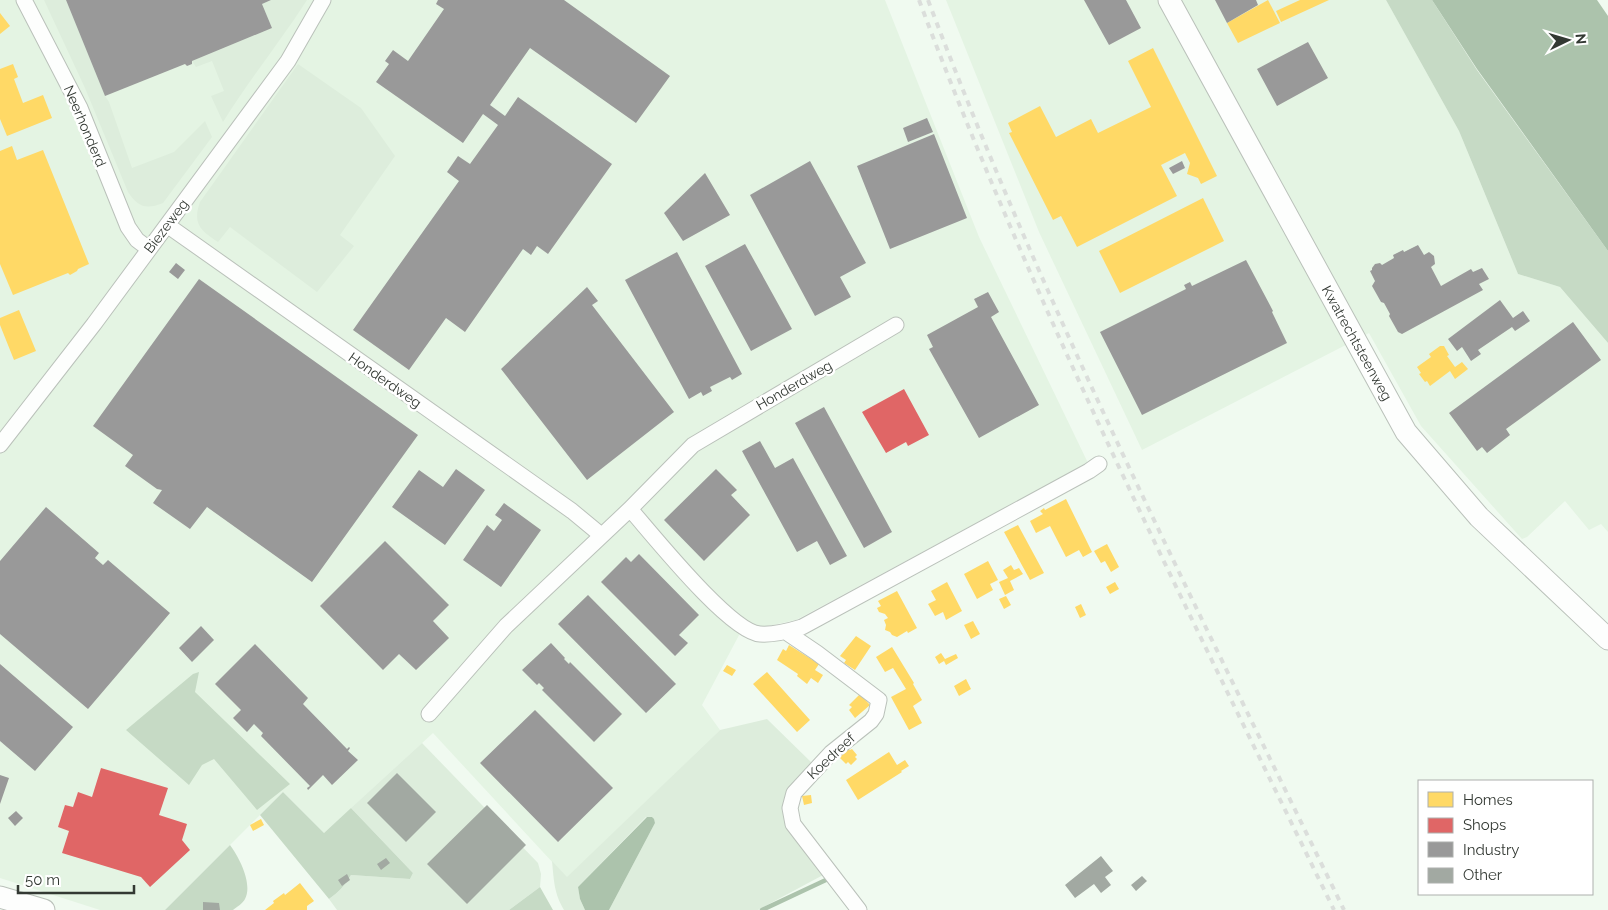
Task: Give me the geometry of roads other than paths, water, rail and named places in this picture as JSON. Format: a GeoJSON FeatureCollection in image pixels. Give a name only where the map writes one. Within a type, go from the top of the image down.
{"type":"FeatureCollection","features":[{"type":"Feature","properties":{"kind":"street","name":"Neerhonderd"},"geometry":{"type":"LineString","coordinates":[[24,0],[80,108],[128,227],[137,240],[148,249]]}},
{"type":"Feature","properties":{"kind":"street","name":"Biezeweg"},"geometry":{"type":"LineString","coordinates":[[0,445],[94,324],[288,61],[323,0]]}},
{"type":"Feature","properties":{"kind":"street","name":"Kwatrechtsteenweg"},"geometry":{"type":"LineString","coordinates":[[1170,0],[1406,432],[1479,517],[1608,639]]}},
{"type":"Feature","properties":{"kind":"street","name":"Honderdweg"},"geometry":{"type":"LineString","coordinates":[[167,225],[572,511],[602,535]]}},
{"type":"Feature","properties":{"kind":"street","name":"Honderdweg"},"geometry":{"type":"LineString","coordinates":[[429,714],[506,626],[630,509],[693,445],[896,325]]}},
{"type":"Feature","properties":{"kind":"street"},"geometry":{"type":"LineString","coordinates":[[630,509],[685,572],[728,616],[743,627],[759,634],[786,632],[802,627],[1099,464]]}},
{"type":"Feature","properties":{"kind":"street","name":"Koedreef"},"geometry":{"type":"LineString","coordinates":[[786,632],[817,652],[880,700],[876,714],[871,721],[825,759],[794,793],[790,808],[793,824],[859,910]]}},
{"type":"Feature","properties":{"kind":"street"},"geometry":{"type":"LineString","coordinates":[[0,896],[44,910]]}},
{"type":"Feature","properties":{"kind":"waterway"},"geometry":{"type":"LineString","coordinates":[[762,910],[828,879]]}},
{"type":"Feature","properties":{"kind":"railway"},"geometry":{"type":"LineString","coordinates":[[919,0],[964,117],[1063,346],[1169,573],[1334,910]]}},
{"type":"Feature","properties":{"kind":"railway"},"geometry":{"type":"LineString","coordinates":[[928,0],[1022,232],[1073,346],[1179,573],[1344,910]]}}]}
